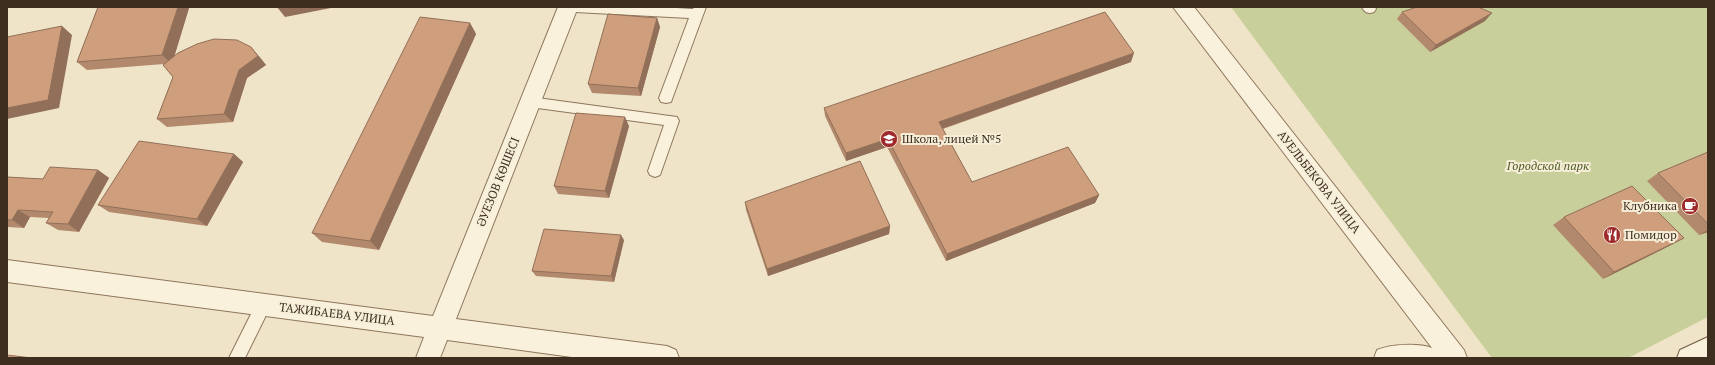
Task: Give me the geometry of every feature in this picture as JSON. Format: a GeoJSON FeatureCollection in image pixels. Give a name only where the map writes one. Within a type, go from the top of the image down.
{"type":"FeatureCollection","features":[{"type":"Feature","properties":{"kind":"street","name":"ӘУЕЗОВ КӨШЕСІ"},"geometry":{"type":"LineString","coordinates":[[428,358],[568,7]]}},
{"type":"Feature","properties":{"kind":"street","name":"АУЕЛЬБЕКОВА УЛИЦА"},"geometry":{"type":"LineString","coordinates":[[1183,7],[1455,358]]}},
{"type":"Feature","properties":{"kind":"street","name":"ТАЖИБАЕВА УЛИЦА"},"geometry":{"type":"LineString","coordinates":[[7,271],[667,358]]}},
{"type":"Feature","properties":{"kind":"street"},"geometry":{"type":"LineString","coordinates":[[1689,358],[1708,349]]}},
{"type":"Feature","properties":{"kind":"street"},"geometry":{"type":"LineString","coordinates":[[1386,358],[1428,358]]}},
{"type":"Feature","properties":{"kind":"lane"},"geometry":{"type":"LineString","coordinates":[[575,7],[699,10],[666,98]]}},
{"type":"Feature","properties":{"kind":"lane"},"geometry":{"type":"LineString","coordinates":[[530,102],[672,121],[655,171]]}},
{"type":"Feature","properties":{"kind":"lane"},"geometry":{"type":"LineString","coordinates":[[237,358],[263,305]]}},
{"type":"Feature","properties":{"kind":"green space","name":"Городской парк"},"geometry":{"type":"Polygon","coordinates":[[[1231,7],[1708,7],[1708,317],[1628,358],[1492,358],[1231,7]]]}},
{"type":"Feature","properties":{"kind":"building"},"geometry":{"type":"Polygon","coordinates":[[[98,7],[178,7],[162,55],[77,62],[98,7]]]}},
{"type":"Feature","properties":{"kind":"building"},"geometry":{"type":"Polygon","coordinates":[[[1417,7],[1478,7],[1492,13],[1436,45],[1402,12],[1417,7]]]}},
{"type":"Feature","properties":{"kind":"building","name":"Школа, лицей №5"},"geometry":{"type":"Polygon","coordinates":[[[1105,12],[1134,53],[939,122],[972,182],[1068,147],[1099,195],[947,254],[888,139],[846,153],[824,108],[1105,12]]]}},
{"type":"Feature","properties":{"kind":"building"},"geometry":{"type":"Polygon","coordinates":[[[608,14],[657,18],[638,88],[588,84],[608,14]]]}},
{"type":"Feature","properties":{"kind":"building"},"geometry":{"type":"Polygon","coordinates":[[[420,17],[470,23],[370,241],[312,233],[420,17]]]}},
{"type":"Feature","properties":{"kind":"building"},"geometry":{"type":"Polygon","coordinates":[[[62,26],[48,100],[7,108],[7,37],[62,26]]]}},
{"type":"Feature","properties":{"kind":"building"},"geometry":{"type":"Polygon","coordinates":[[[214,39],[237,40],[251,47],[258,56],[239,70],[224,114],[157,119],[173,77],[163,65],[178,53],[197,44],[214,39]]]}},
{"type":"Feature","properties":{"kind":"building"},"geometry":{"type":"Polygon","coordinates":[[[576,113],[625,117],[605,191],[554,186],[576,113]]]}},
{"type":"Feature","properties":{"kind":"building"},"geometry":{"type":"Polygon","coordinates":[[[139,141],[234,154],[197,219],[98,205],[139,141]]]}},
{"type":"Feature","properties":{"kind":"building","name":"Клубника"},"geometry":{"type":"Polygon","coordinates":[[[1708,152],[1708,224],[1658,173],[1708,152]]]}},
{"type":"Feature","properties":{"kind":"building"},"geometry":{"type":"Polygon","coordinates":[[[860,161],[890,226],[767,269],[745,202],[860,161]]]}},
{"type":"Feature","properties":{"kind":"building"},"geometry":{"type":"Polygon","coordinates":[[[50,167],[98,170],[68,224],[46,223],[53,212],[18,210],[12,220],[7,220],[7,177],[43,179],[50,167]]]}},
{"type":"Feature","properties":{"kind":"building","name":"Помидор"},"geometry":{"type":"Polygon","coordinates":[[[1632,186],[1684,238],[1614,272],[1564,217],[1632,186]]]}},
{"type":"Feature","properties":{"kind":"building"},"geometry":{"type":"Polygon","coordinates":[[[544,229],[621,235],[611,276],[532,271],[544,229]]]}},
{"type":"Feature","properties":{"kind":"building"},"geometry":{"type":"Polygon","coordinates":[[[7,355],[32,358],[7,358],[7,355]]]}},
{"type":"Feature","properties":{"kind":"place","name":"Школа, лицей №5"},"geometry":{"type":"Point","coordinates":[889,139]}},
{"type":"Feature","properties":{"kind":"place","name":"Клубника"},"geometry":{"type":"Point","coordinates":[1690,206]}},
{"type":"Feature","properties":{"kind":"place","name":"Помидор"},"geometry":{"type":"Point","coordinates":[1612,235]}}]}
